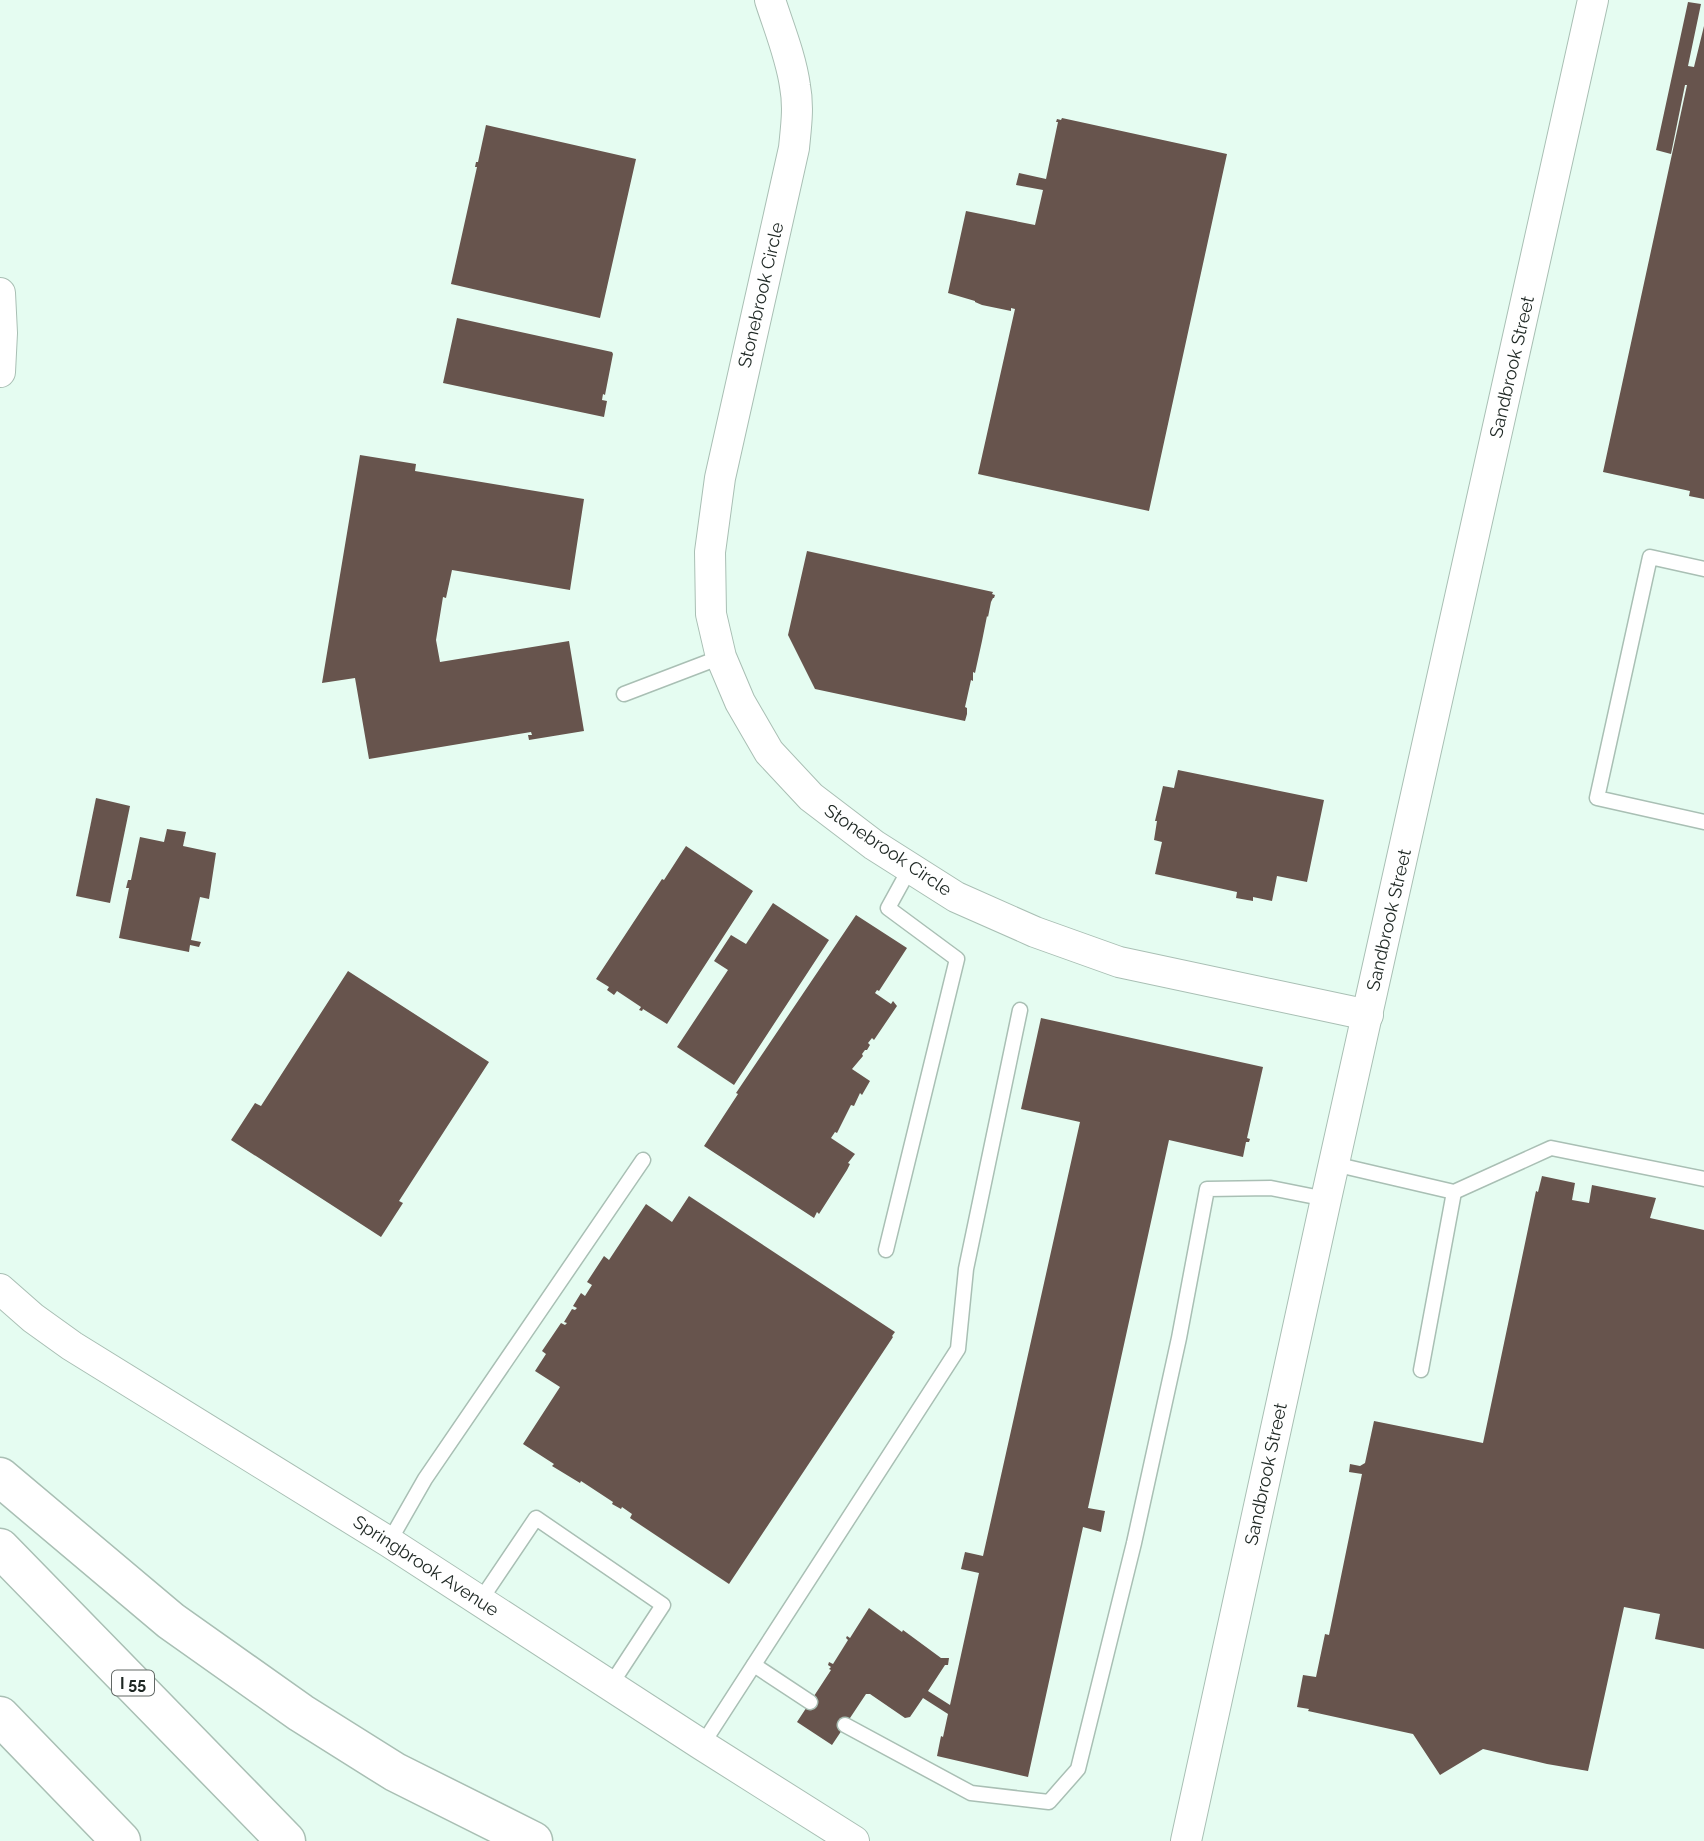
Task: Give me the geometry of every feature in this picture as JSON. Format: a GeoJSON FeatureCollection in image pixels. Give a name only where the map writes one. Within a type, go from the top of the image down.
{"type":"FeatureCollection","features":[{"type":"Feature","properties":{"kind":"highway"},"geometry":{"type":"LineString","coordinates":[[0,1477],[171,1621],[301,1713],[395,1772],[533,1841]]}},
{"type":"Feature","properties":{"kind":"highway","name":"I 55"},"geometry":{"type":"LineString","coordinates":[[0,1548],[275,1830]]}},
{"type":"Feature","properties":{"kind":"highway"},"geometry":{"type":"LineString","coordinates":[[0,1716],[121,1841]]}},
{"type":"Feature","properties":{"kind":"street","name":"Stonebrook Circle"},"geometry":{"type":"LineString","coordinates":[[771,0],[792,71],[797,108],[794,148],[720,478],[710,552],[711,614],[721,657],[740,702],[769,752],[811,797],[874,845],[956,897],[1035,932],[1119,962],[1368,1015]]}},
{"type":"Feature","properties":{"kind":"street","name":"Sandbrook Street"},"geometry":{"type":"LineString","coordinates":[[1186,1841],[1326,1199],[1594,0]]}},
{"type":"Feature","properties":{"kind":"street"},"geometry":{"type":"LineString","coordinates":[[0,293],[0,372]]}},
{"type":"Feature","properties":{"kind":"street","name":"Springbrook Avenue"},"geometry":{"type":"LineString","coordinates":[[0,1289],[33,1318],[72,1346],[389,1542],[854,1841]]}},
{"type":"Feature","properties":{"kind":"lane"},"geometry":{"type":"LineString","coordinates":[[1704,569],[1650,557],[1597,798],[1704,822]]}},
{"type":"Feature","properties":{"kind":"lane"},"geometry":{"type":"LineString","coordinates":[[624,694],[721,657]]}},
{"type":"Feature","properties":{"kind":"lane"},"geometry":{"type":"LineString","coordinates":[[886,1250],[957,959],[888,908],[910,868]]}},
{"type":"Feature","properties":{"kind":"lane"},"geometry":{"type":"LineString","coordinates":[[702,1745],[958,1349],[967,1269],[1020,1010]]}},
{"type":"Feature","properties":{"kind":"lane"},"geometry":{"type":"LineString","coordinates":[[1334,1164],[1454,1192],[1551,1148],[1704,1179]]}},
{"type":"Feature","properties":{"kind":"lane"},"geometry":{"type":"LineString","coordinates":[[389,1542],[425,1479],[643,1160]]}},
{"type":"Feature","properties":{"kind":"lane"},"geometry":{"type":"LineString","coordinates":[[845,1725],[971,1793],[1049,1802],[1078,1769],[1137,1531],[1179,1338],[1207,1189],[1271,1188],[1326,1199]]}},
{"type":"Feature","properties":{"kind":"lane"},"geometry":{"type":"LineString","coordinates":[[1421,1370],[1454,1192]]}},
{"type":"Feature","properties":{"kind":"lane"},"geometry":{"type":"LineString","coordinates":[[480,1601],[536,1518],[663,1605],[610,1686]]}},
{"type":"Feature","properties":{"kind":"lane"},"geometry":{"type":"LineString","coordinates":[[754,1665],[810,1702]]}},
{"type":"Feature","properties":{"kind":"building"},"geometry":{"type":"Polygon","coordinates":[[[1688,2],[1701,4],[1688,66],[1694,67],[1704,26],[1704,499],[1689,496],[1690,491],[1603,472],[1687,85],[1671,154],[1656,150],[1688,2]]]}},
{"type":"Feature","properties":{"kind":"building"},"geometry":{"type":"Polygon","coordinates":[[[1062,118],[1227,154],[1149,511],[978,474],[1015,309],[1011,308],[1011,311],[982,305],[948,293],[966,211],[1035,225],[1043,190],[1016,185],[1019,173],[1046,179],[1056,122],[1062,118]]]}},
{"type":"Feature","properties":{"kind":"building"},"geometry":{"type":"Polygon","coordinates":[[[486,125],[636,159],[600,318],[451,284],[486,125]]]}},
{"type":"Feature","properties":{"kind":"building"},"geometry":{"type":"Polygon","coordinates":[[[457,318],[612,352],[602,400],[607,401],[604,417],[443,383],[457,318]]]}},
{"type":"Feature","properties":{"kind":"building"},"geometry":{"type":"Polygon","coordinates":[[[360,455],[416,464],[415,471],[584,499],[570,590],[452,570],[446,598],[443,597],[436,640],[440,662],[569,641],[584,731],[529,740],[528,735],[532,735],[531,732],[369,759],[355,678],[322,683],[360,455]]]}},
{"type":"Feature","properties":{"kind":"building"},"geometry":{"type":"Polygon","coordinates":[[[807,551],[993,592],[995,595],[987,616],[965,707],[965,721],[815,689],[788,635],[807,551]]]}},
{"type":"Feature","properties":{"kind":"building"},"geometry":{"type":"Polygon","coordinates":[[[1178,770],[1324,800],[1307,882],[1277,876],[1272,901],[1253,897],[1253,901],[1236,898],[1237,892],[1155,874],[1162,842],[1154,840],[1155,821],[1163,786],[1174,788],[1178,770]]]}},
{"type":"Feature","properties":{"kind":"building"},"geometry":{"type":"Polygon","coordinates":[[[96,798],[130,806],[110,903],[76,896],[96,798]]]}},
{"type":"Feature","properties":{"kind":"building"},"geometry":{"type":"Polygon","coordinates":[[[167,829],[186,832],[183,846],[216,853],[209,899],[200,897],[191,940],[201,942],[199,947],[190,945],[189,952],[119,938],[129,888],[126,888],[128,880],[131,880],[140,837],[164,842],[167,829]]]}},
{"type":"Feature","properties":{"kind":"building"},"geometry":{"type":"Polygon","coordinates":[[[686,846],[753,891],[667,1024],[643,1009],[639,1010],[641,1007],[617,991],[614,995],[607,990],[609,987],[596,979],[686,846]]]}},
{"type":"Feature","properties":{"kind":"building"},"geometry":{"type":"Polygon","coordinates":[[[773,903],[829,940],[734,1085],[677,1047],[728,970],[714,961],[731,935],[746,944],[773,903]]]}},
{"type":"Feature","properties":{"kind":"building"},"geometry":{"type":"Polygon","coordinates":[[[856,915],[907,948],[879,991],[875,993],[891,1004],[893,1001],[897,1006],[852,1069],[870,1081],[854,1106],[851,1105],[837,1133],[831,1138],[855,1154],[814,1218],[704,1146],[738,1094],[736,1093],[856,915]]]}},
{"type":"Feature","properties":{"kind":"building"},"geometry":{"type":"Polygon","coordinates":[[[348,971],[489,1062],[399,1201],[403,1203],[381,1237],[231,1140],[255,1103],[261,1106],[348,971]]]}},
{"type":"Feature","properties":{"kind":"building"},"geometry":{"type":"Polygon","coordinates":[[[1041,1018],[1263,1067],[1247,1138],[1250,1139],[1246,1142],[1243,1157],[1169,1140],[1088,1508],[1105,1511],[1101,1532],[1083,1527],[1028,1777],[937,1756],[948,1714],[923,1698],[910,1717],[905,1718],[866,1694],[832,1745],[797,1722],[831,1670],[829,1662],[833,1664],[848,1640],[847,1636],[850,1638],[869,1608],[941,1658],[949,1658],[948,1665],[945,1665],[928,1691],[950,1705],[979,1573],[961,1569],[965,1552],[983,1556],[1080,1122],[1021,1109],[1041,1018]]]}},
{"type":"Feature","properties":{"kind":"building"},"geometry":{"type":"Polygon","coordinates":[[[1542,1176],[1575,1183],[1572,1200],[1589,1203],[1592,1185],[1656,1198],[1650,1218],[1704,1230],[1704,1649],[1655,1639],[1660,1614],[1624,1607],[1588,1771],[1483,1749],[1440,1775],[1413,1734],[1297,1707],[1303,1675],[1316,1677],[1325,1634],[1329,1635],[1362,1474],[1349,1472],[1350,1464],[1360,1466],[1365,1463],[1374,1421],[1483,1443],[1536,1191],[1538,1192],[1542,1176]]]}},
{"type":"Feature","properties":{"kind":"building"},"geometry":{"type":"Polygon","coordinates":[[[689,1196],[895,1332],[729,1584],[630,1518],[632,1514],[622,1507],[621,1509],[612,1504],[613,1502],[581,1481],[580,1483],[552,1466],[554,1464],[523,1444],[560,1387],[535,1371],[546,1354],[542,1351],[561,1323],[567,1323],[564,1322],[572,1309],[577,1308],[573,1306],[581,1293],[585,1296],[592,1285],[587,1282],[604,1256],[609,1260],[646,1204],[672,1222],[689,1196]]]}}]}
